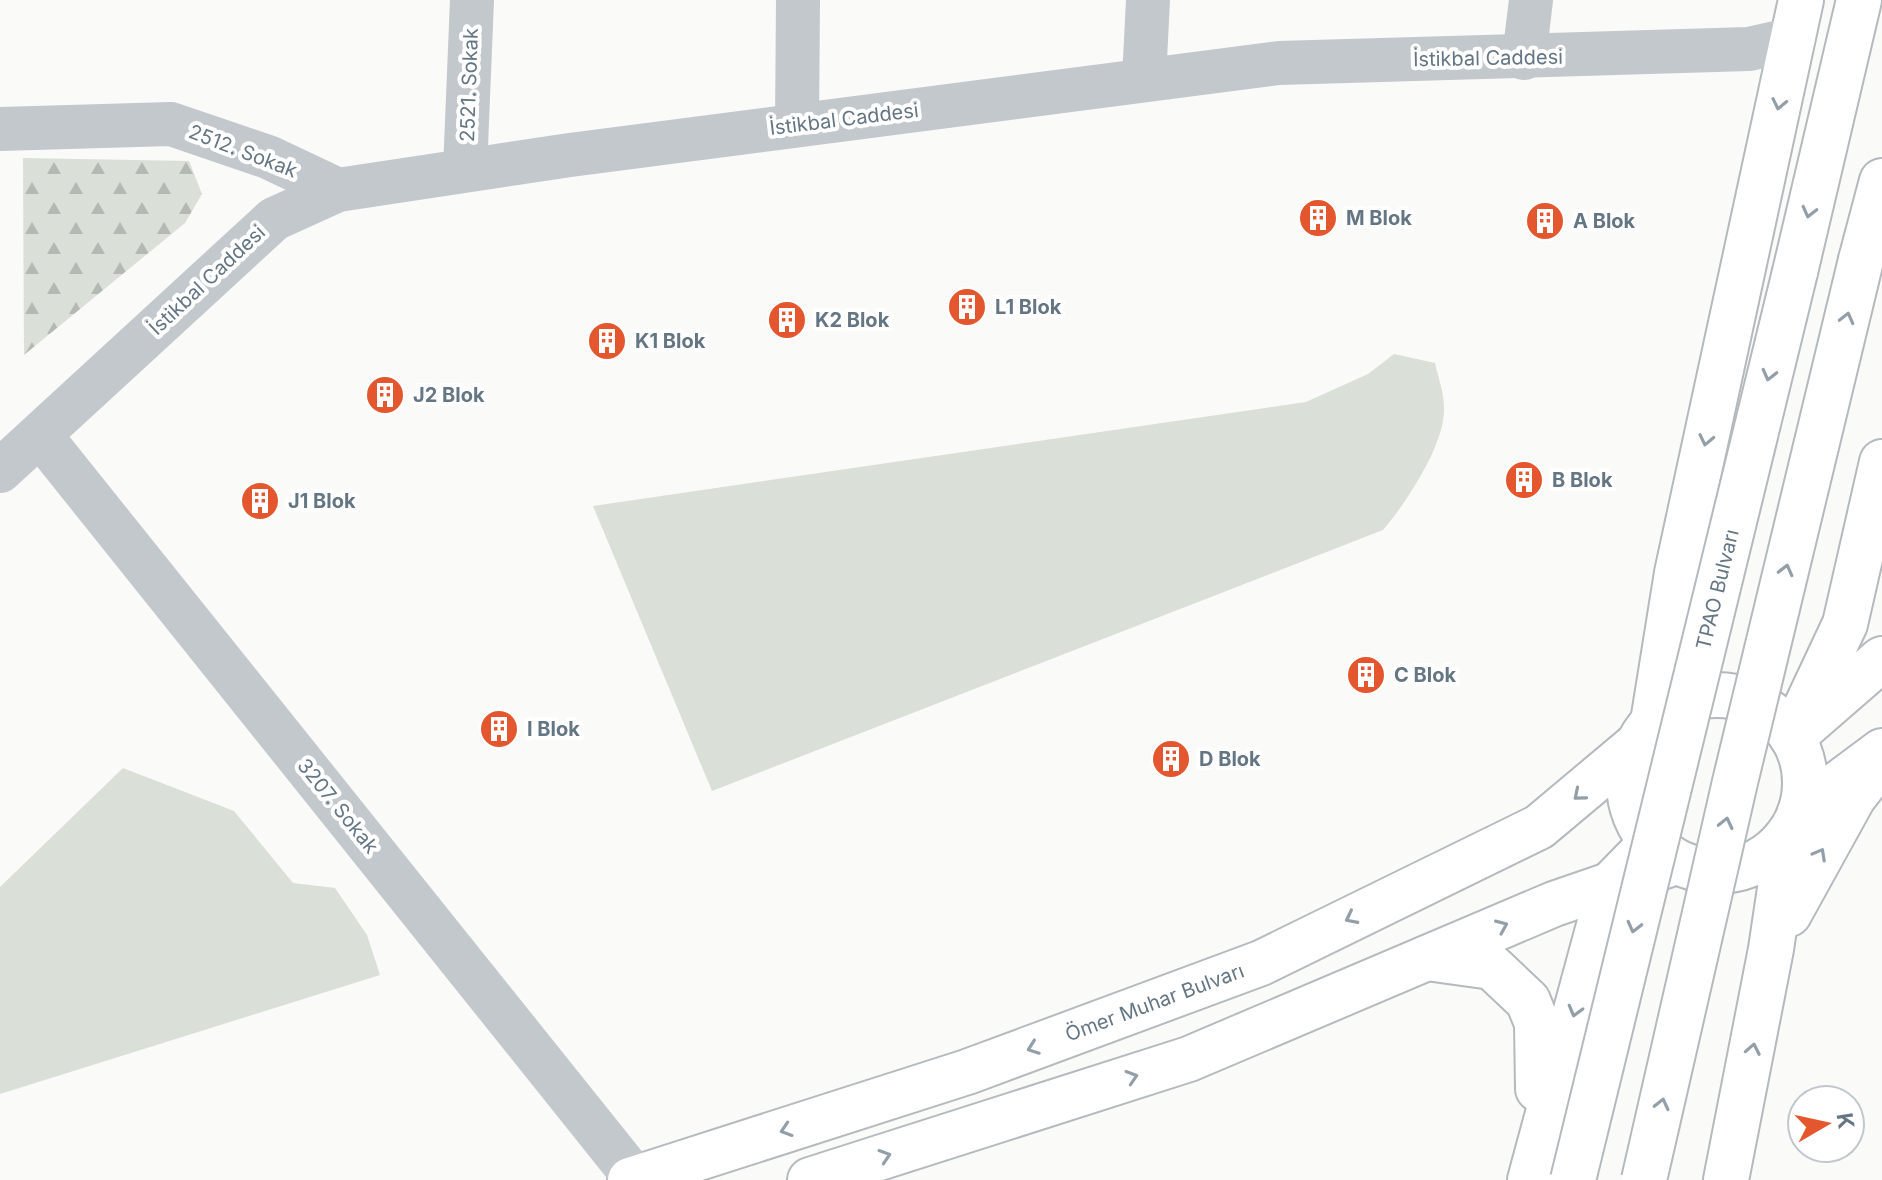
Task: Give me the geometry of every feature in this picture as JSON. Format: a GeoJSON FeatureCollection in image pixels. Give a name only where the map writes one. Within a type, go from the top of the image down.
{"type":"FeatureCollection","features":[{"type":"Feature","properties":{"kind":"main road","name":"TPAO Bulvarı"},"geometry":{"type":"LineString","coordinates":[[1573,1180],[1859,0]]}},
{"type":"Feature","properties":{"kind":"main road","name":"TPAO Bulvarı"},"geometry":{"type":"LineString","coordinates":[[1646,733],[1677,573],[1797,20]]}},
{"type":"Feature","properties":{"kind":"main road"},"geometry":{"type":"LineString","coordinates":[[1644,1180],[1739,766],[1882,181]]}},
{"type":"Feature","properties":{"kind":"main road"},"geometry":{"type":"LineString","coordinates":[[1792,737],[1845,624],[1882,462]]}},
{"type":"Feature","properties":{"kind":"main road"},"geometry":{"type":"LineString","coordinates":[[1792,737],[1882,659]]}},
{"type":"Feature","properties":{"kind":"main road"},"geometry":{"type":"LineString","coordinates":[[1726,1180],[1794,824],[1805,787],[1802,760],[1792,737],[1761,707],[1733,697],[1704,696],[1676,705],[1646,733],[1630,770],[1629,797],[1638,823],[1663,852],[1706,871],[1737,870],[1765,857],[1794,824],[1882,751]]}},
{"type":"Feature","properties":{"kind":"main road","name":"Ömer Muhar Bulvarı"},"geometry":{"type":"LineString","coordinates":[[633,1179],[967,1072],[1261,963],[1539,827],[1646,733]]}},
{"type":"Feature","properties":{"kind":"main road"},"geometry":{"type":"LineString","coordinates":[[1771,949],[1817,858],[1853,798],[1882,760]]}},
{"type":"Feature","properties":{"kind":"main road"},"geometry":{"type":"LineString","coordinates":[[810,1180],[1189,1059],[1554,904],[1610,885],[1663,852]]}},
{"type":"Feature","properties":{"kind":"main road"},"geometry":{"type":"LineString","coordinates":[[1534,1163],[1610,885]]}},
{"type":"Feature","properties":{"kind":"main road"},"geometry":{"type":"LineString","coordinates":[[1427,958],[1492,967],[1528,1001],[1537,1023],[1534,1163]]}},
{"type":"Feature","properties":{"kind":"street","name":"2521. Sokak"},"geometry":{"type":"LineString","coordinates":[[465,170],[472,0]]}},
{"type":"Feature","properties":{"kind":"street"},"geometry":{"type":"LineString","coordinates":[[797,125],[798,0]]}},
{"type":"Feature","properties":{"kind":"street"},"geometry":{"type":"LineString","coordinates":[[1144,80],[1148,0]]}},
{"type":"Feature","properties":{"kind":"street"},"geometry":{"type":"LineString","coordinates":[[1524,58],[1531,0]]}},
{"type":"Feature","properties":{"kind":"street","name":"İstikbal Caddesi"},"geometry":{"type":"LineString","coordinates":[[0,471],[274,219],[338,190],[797,125],[1279,63],[1749,49],[1797,20]]}},
{"type":"Feature","properties":{"kind":"street","name":"2512. Sokak"},"geometry":{"type":"LineString","coordinates":[[0,129],[171,124],[268,157],[338,190]]}},
{"type":"Feature","properties":{"kind":"street","name":"3207. Sokak"},"geometry":{"type":"LineString","coordinates":[[40,435],[633,1179]]}},
{"type":"Feature","properties":{"kind":"green space"},"geometry":{"type":"Polygon","coordinates":[[[23,158],[189,161],[202,194],[185,223],[24,355],[23,158]]]}},
{"type":"Feature","properties":{"kind":"green space"},"geometry":{"type":"Polygon","coordinates":[[[1394,354],[1435,363],[1444,407],[1439,438],[1432,455],[1413,489],[1383,530],[712,791],[593,506],[1306,402],[1368,374],[1394,354]]]}},
{"type":"Feature","properties":{"kind":"green space"},"geometry":{"type":"Polygon","coordinates":[[[123,768],[234,811],[293,883],[335,888],[367,935],[380,975],[0,1094],[0,887],[123,768]]]}},
{"type":"Feature","properties":{"kind":"place","name":"M Blok"},"geometry":{"type":"Point","coordinates":[1318,218]}},
{"type":"Feature","properties":{"kind":"place","name":"A Blok"},"geometry":{"type":"Point","coordinates":[1545,221]}},
{"type":"Feature","properties":{"kind":"place","name":"L1 Blok"},"geometry":{"type":"Point","coordinates":[967,307]}},
{"type":"Feature","properties":{"kind":"place","name":"K2 Blok"},"geometry":{"type":"Point","coordinates":[787,320]}},
{"type":"Feature","properties":{"kind":"place","name":"K1 Blok"},"geometry":{"type":"Point","coordinates":[607,341]}},
{"type":"Feature","properties":{"kind":"place","name":"J2 Blok"},"geometry":{"type":"Point","coordinates":[385,395]}},
{"type":"Feature","properties":{"kind":"place","name":"B Blok"},"geometry":{"type":"Point","coordinates":[1524,480]}},
{"type":"Feature","properties":{"kind":"place","name":"J1 Blok"},"geometry":{"type":"Point","coordinates":[260,501]}},
{"type":"Feature","properties":{"kind":"place","name":"C Blok"},"geometry":{"type":"Point","coordinates":[1366,675]}},
{"type":"Feature","properties":{"kind":"place","name":"I Blok"},"geometry":{"type":"Point","coordinates":[499,729]}},
{"type":"Feature","properties":{"kind":"place","name":"D Blok"},"geometry":{"type":"Point","coordinates":[1171,759]}}]}
